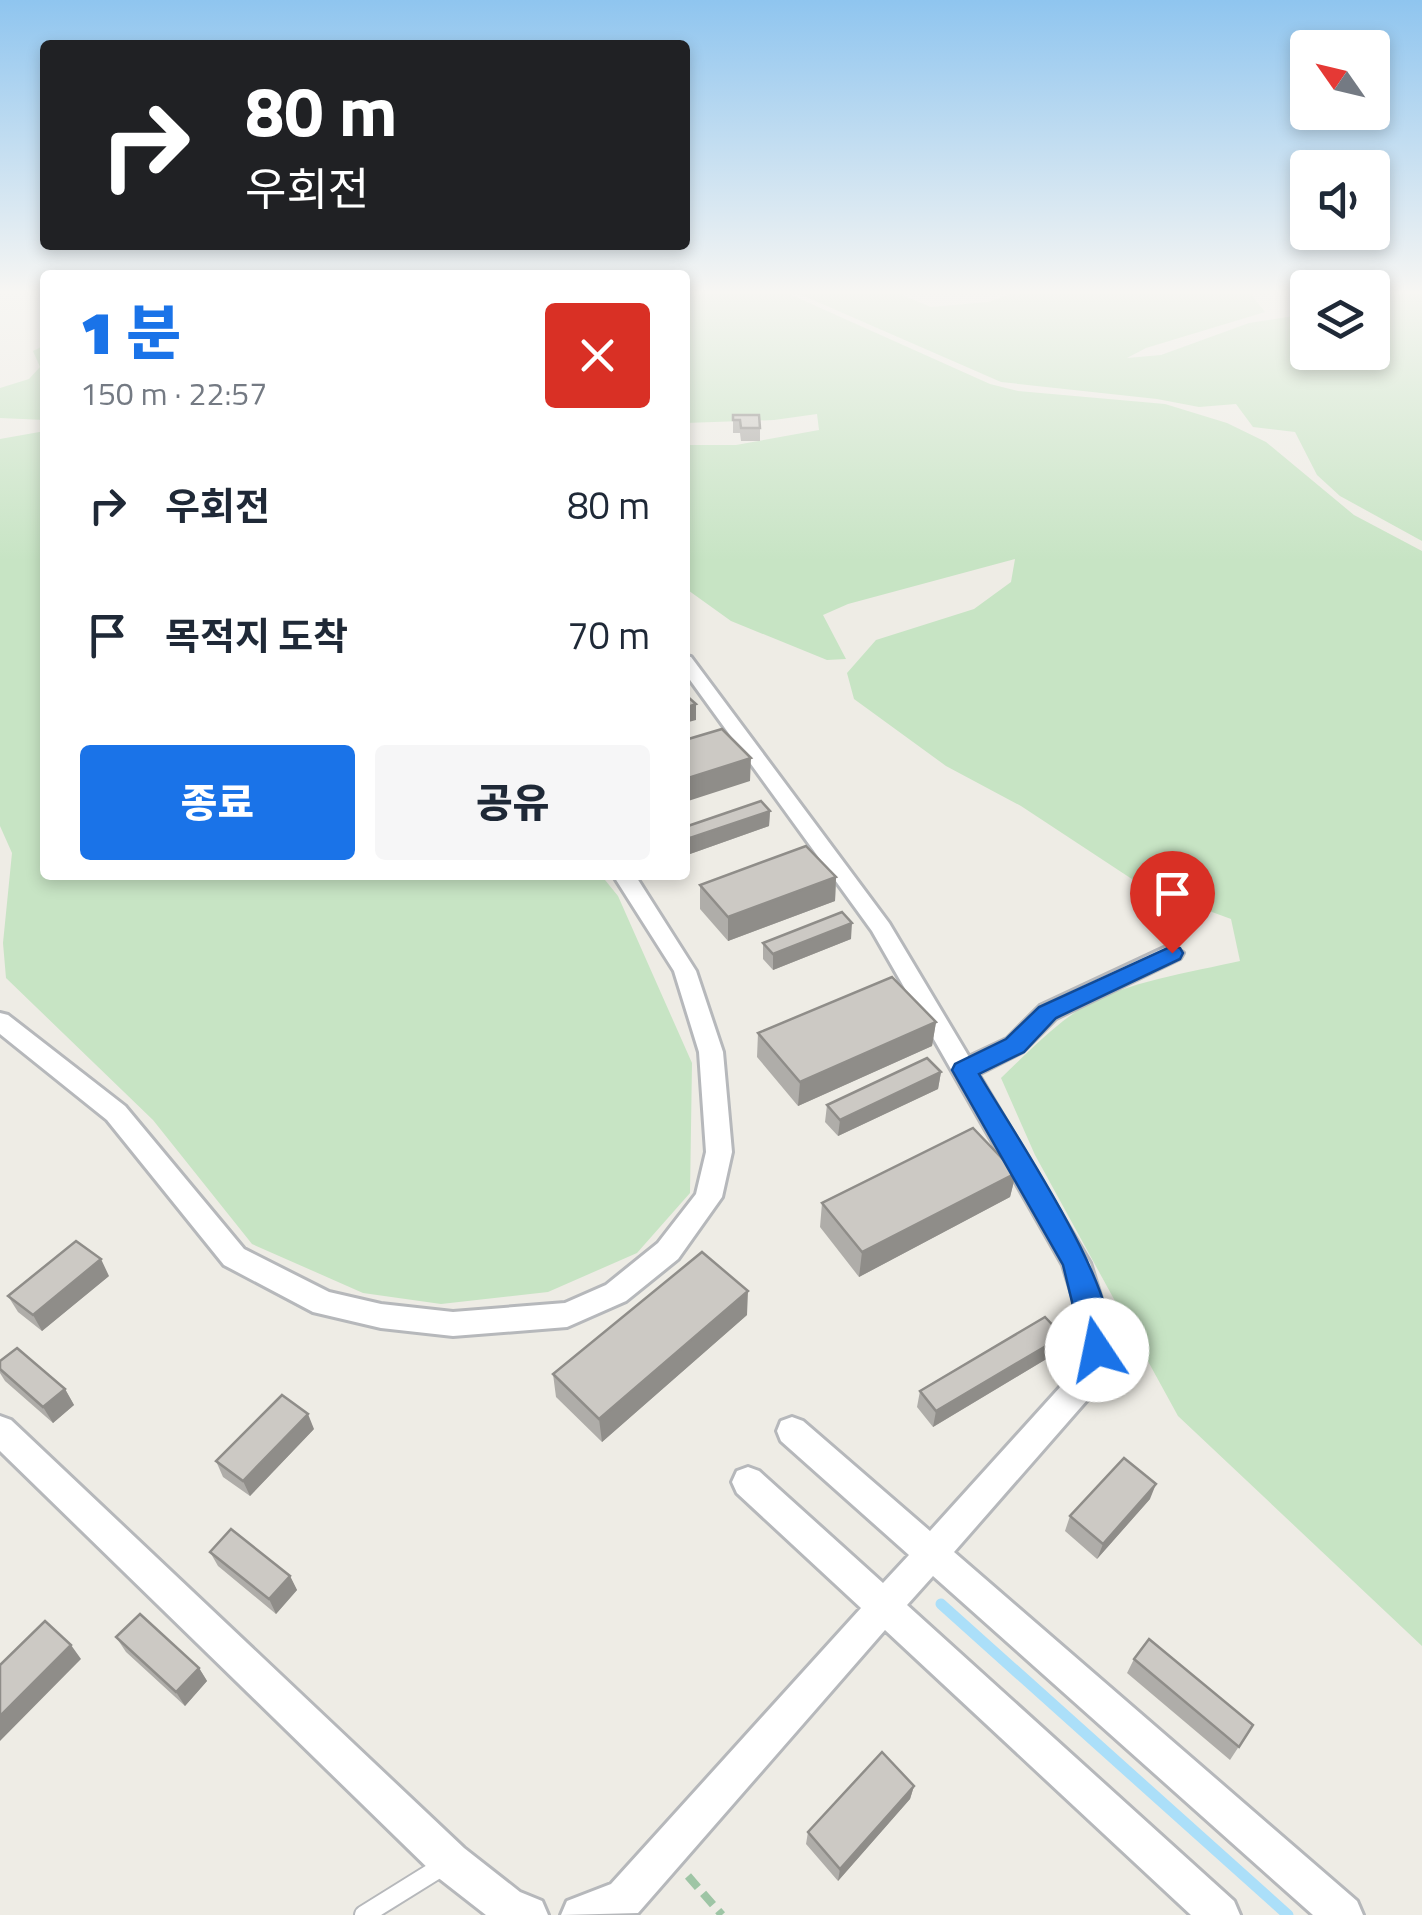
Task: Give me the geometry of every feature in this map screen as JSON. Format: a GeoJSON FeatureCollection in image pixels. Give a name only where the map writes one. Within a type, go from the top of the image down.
{"type":"FeatureCollection","features":[{"type":"Feature","properties":{"kind":"street"},"geometry":{"type":"LineString","coordinates":[[581,1915],[624,1900],[1082,1383],[1097,1350],[1093,1318],[1076,1263],[882,928],[690,668]]}},
{"type":"Feature","properties":{"kind":"street"},"geometry":{"type":"LineString","coordinates":[[0,1021],[116,1113],[234,1256],[323,1304],[381,1316],[453,1324],[566,1315],[616,1293],[668,1252],[709,1197],[718,1152],[711,1052],[685,971],[627,880]]}},
{"type":"Feature","properties":{"kind":"street"},"geometry":{"type":"LineString","coordinates":[[964,1070],[1015,1046],[1048,1012],[1172,953]]}},
{"type":"Feature","properties":{"kind":"street"},"geometry":{"type":"LineString","coordinates":[[0,1430],[450,1862],[507,1907],[528,1915]]}},
{"type":"Feature","properties":{"kind":"street"},"geometry":{"type":"LineString","coordinates":[[792,1431],[1342,1915]]}},
{"type":"Feature","properties":{"kind":"street"},"geometry":{"type":"LineString","coordinates":[[748,1482],[1220,1915]]}},
{"type":"Feature","properties":{"kind":"lane"},"geometry":{"type":"LineString","coordinates":[[364,1915],[450,1862]]}},
{"type":"Feature","properties":{"kind":"path"},"geometry":{"type":"LineString","coordinates":[[666,1851],[722,1915]]}},
{"type":"Feature","properties":{"kind":"green space"},"geometry":{"type":"Polygon","coordinates":[[[18,382],[40,382],[40,420],[0,418],[0,388],[18,382]]]}},
{"type":"Feature","properties":{"kind":"green space"},"geometry":{"type":"Polygon","coordinates":[[[690,382],[986,382],[1018,391],[1165,404],[1227,423],[1266,442],[1354,515],[1422,551],[1422,1646],[1178,1416],[1035,1155],[1001,1078],[1061,1023],[1100,998],[1159,979],[1240,961],[1231,919],[1144,887],[1021,806],[946,766],[854,699],[847,673],[876,640],[974,609],[1011,582],[1015,559],[848,604],[823,615],[846,659],[827,660],[731,621],[690,592],[690,445],[736,445],[819,430],[817,414],[774,420],[690,423],[690,382]]]}},
{"type":"Feature","properties":{"kind":"green space"},"geometry":{"type":"Polygon","coordinates":[[[1004,382],[1422,382],[1422,541],[1340,496],[1317,475],[1295,432],[1253,427],[1236,404],[1199,407],[1004,382]]]}},
{"type":"Feature","properties":{"kind":"green space"},"geometry":{"type":"Polygon","coordinates":[[[40,432],[40,880],[605,880],[618,896],[692,1063],[690,1193],[637,1253],[548,1292],[441,1304],[363,1293],[252,1244],[153,1120],[6,978],[3,943],[12,853],[0,826],[0,439],[40,432]]]}},
{"type":"Feature","properties":{"kind":"building"},"geometry":{"type":"Polygon","coordinates":[[[733,415],[759,415],[760,428],[741,428],[740,420],[733,420],[733,415]]]}},
{"type":"Feature","properties":{"kind":"building"},"geometry":{"type":"Polygon","coordinates":[[[722,729],[751,758],[690,777],[690,739],[722,729]]]}},
{"type":"Feature","properties":{"kind":"building"},"geometry":{"type":"Polygon","coordinates":[[[761,801],[770,811],[690,838],[690,825],[761,801]]]}},
{"type":"Feature","properties":{"kind":"building"},"geometry":{"type":"Polygon","coordinates":[[[806,846],[836,877],[728,917],[700,885],[806,846]]]}},
{"type":"Feature","properties":{"kind":"building"},"geometry":{"type":"Polygon","coordinates":[[[842,912],[852,923],[773,954],[763,943],[842,912]]]}},
{"type":"Feature","properties":{"kind":"building"},"geometry":{"type":"Polygon","coordinates":[[[892,977],[936,1022],[800,1082],[758,1033],[892,977]]]}},
{"type":"Feature","properties":{"kind":"building"},"geometry":{"type":"Polygon","coordinates":[[[927,1058],[941,1072],[840,1120],[827,1105],[927,1058]]]}},
{"type":"Feature","properties":{"kind":"building"},"geometry":{"type":"Polygon","coordinates":[[[973,1128],[1016,1173],[862,1252],[822,1203],[973,1128]]]}},
{"type":"Feature","properties":{"kind":"building"},"geometry":{"type":"Polygon","coordinates":[[[76,1241],[101,1259],[33,1315],[8,1296],[76,1241]]]}},
{"type":"Feature","properties":{"kind":"building"},"geometry":{"type":"Polygon","coordinates":[[[702,1252],[748,1291],[599,1419],[553,1374],[702,1252]]]}},
{"type":"Feature","properties":{"kind":"building"},"geometry":{"type":"Polygon","coordinates":[[[1045,1317],[1063,1336],[936,1411],[920,1391],[1045,1317]]]}},
{"type":"Feature","properties":{"kind":"building"},"geometry":{"type":"Polygon","coordinates":[[[17,1348],[65,1389],[43,1407],[0,1369],[0,1361],[17,1348]]]}},
{"type":"Feature","properties":{"kind":"building"},"geometry":{"type":"Polygon","coordinates":[[[282,1395],[308,1414],[243,1481],[216,1461],[282,1395]]]}},
{"type":"Feature","properties":{"kind":"building"},"geometry":{"type":"Polygon","coordinates":[[[1124,1458],[1156,1484],[1103,1544],[1070,1516],[1124,1458]]]}},
{"type":"Feature","properties":{"kind":"building"},"geometry":{"type":"Polygon","coordinates":[[[231,1529],[290,1576],[269,1599],[210,1552],[231,1529]]]}},
{"type":"Feature","properties":{"kind":"building"},"geometry":{"type":"Polygon","coordinates":[[[140,1614],[199,1668],[176,1692],[116,1637],[140,1614]]]}},
{"type":"Feature","properties":{"kind":"building"},"geometry":{"type":"Polygon","coordinates":[[[45,1621],[71,1645],[0,1716],[0,1665],[45,1621]]]}},
{"type":"Feature","properties":{"kind":"building"},"geometry":{"type":"Polygon","coordinates":[[[1149,1639],[1253,1725],[1239,1747],[1134,1659],[1149,1639]]]}},
{"type":"Feature","properties":{"kind":"building"},"geometry":{"type":"Polygon","coordinates":[[[882,1752],[914,1786],[840,1869],[808,1832],[882,1752]]]}},
{"type":"Feature","properties":{"kind":"waterway"},"geometry":{"type":"LineString","coordinates":[[941,1604],[1288,1915]]}},
{"type":"Feature","properties":{"kind":"route"},"geometry":{"type":"LineString","coordinates":[[1097,1350],[1093,1318],[1076,1263],[964,1070],[1015,1046],[1048,1012],[1172,953]]}}]}
